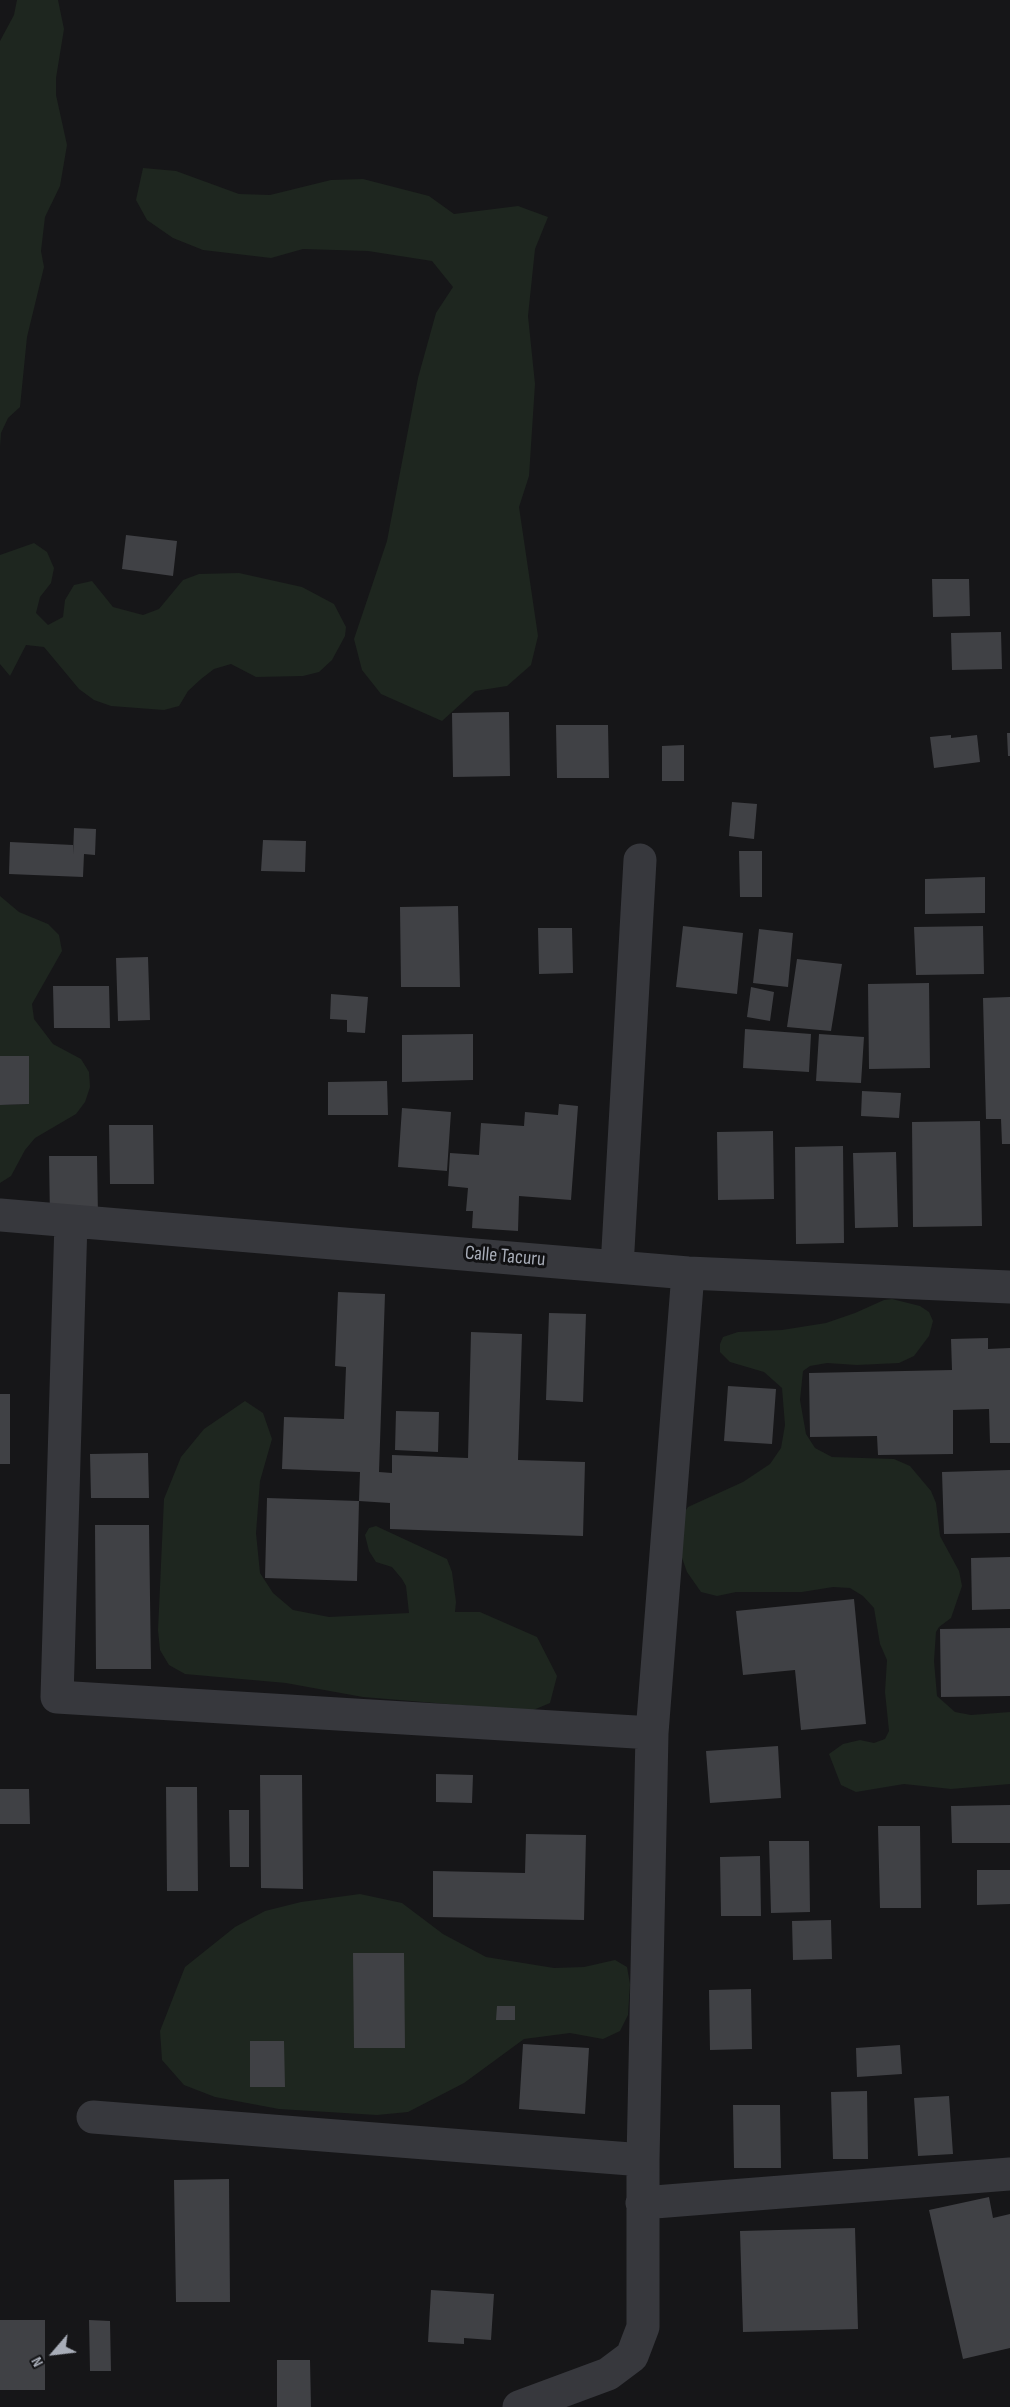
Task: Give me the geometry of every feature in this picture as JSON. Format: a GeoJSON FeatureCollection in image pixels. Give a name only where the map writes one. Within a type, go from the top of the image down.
{"type":"FeatureCollection","features":[{"type":"Feature","properties":{"kind":"street"},"geometry":{"type":"LineString","coordinates":[[617,1267],[640,860]]}},
{"type":"Feature","properties":{"kind":"street","name":"Calle Tacuru"},"geometry":{"type":"LineString","coordinates":[[0,1215],[688,1273],[1010,1287]]}},
{"type":"Feature","properties":{"kind":"street"},"geometry":{"type":"LineString","coordinates":[[71,1221],[57,1697],[652,1733]]}},
{"type":"Feature","properties":{"kind":"street"},"geometry":{"type":"LineString","coordinates":[[519,2407],[608,2374],[632,2356],[643,2327],[642,2203],[652,1733],[688,1273]]}},
{"type":"Feature","properties":{"kind":"street"},"geometry":{"type":"LineString","coordinates":[[93,2118],[643,2160]]}},
{"type":"Feature","properties":{"kind":"street"},"geometry":{"type":"LineString","coordinates":[[642,2203],[1010,2174]]}},
{"type":"Feature","properties":{"kind":"shaded area"},"geometry":{"type":"Polygon","coordinates":[[[17,0],[58,0],[64,29],[56,78],[56,95],[67,145],[60,186],[45,217],[41,251],[44,267],[27,337],[20,407],[8,418],[1,433],[0,447],[0,41],[14,15],[17,0]]]}},
{"type":"Feature","properties":{"kind":"shaded area"},"geometry":{"type":"Polygon","coordinates":[[[143,168],[176,171],[239,194],[270,195],[331,180],[363,179],[429,196],[454,214],[518,206],[548,217],[535,249],[528,316],[535,384],[529,476],[519,507],[538,636],[531,665],[507,686],[475,691],[442,721],[381,694],[362,670],[354,639],[387,541],[418,378],[436,313],[453,287],[432,261],[368,251],[303,249],[271,258],[203,250],[173,238],[147,220],[136,200],[143,168]]]}},
{"type":"Feature","properties":{"kind":"shaded area"},"geometry":{"type":"Polygon","coordinates":[[[34,543],[47,552],[54,568],[51,583],[40,597],[36,613],[48,625],[63,617],[65,600],[74,585],[92,581],[113,607],[143,615],[159,609],[183,580],[199,574],[239,573],[302,587],[334,604],[346,627],[345,636],[332,660],[319,672],[303,676],[256,677],[231,664],[214,669],[188,691],[179,706],[164,710],[111,706],[94,700],[79,689],[44,647],[26,645],[10,676],[0,664],[0,555],[34,543]]]}},
{"type":"Feature","properties":{"kind":"shaded area"},"geometry":{"type":"Polygon","coordinates":[[[0,896],[19,912],[48,924],[59,935],[62,951],[32,1004],[34,1019],[53,1044],[81,1059],[89,1072],[90,1087],[85,1102],[76,1114],[35,1138],[25,1150],[11,1176],[0,1183],[0,1105],[29,1104],[29,1056],[0,1056],[0,896]]]}},
{"type":"Feature","properties":{"kind":"shaded area"},"geometry":{"type":"Polygon","coordinates":[[[892,1299],[920,1306],[929,1312],[933,1321],[929,1336],[914,1356],[899,1363],[857,1365],[827,1363],[810,1366],[803,1371],[800,1400],[806,1434],[815,1448],[832,1457],[894,1459],[910,1466],[931,1491],[936,1503],[940,1536],[959,1571],[962,1586],[951,1618],[936,1632],[934,1661],[937,1696],[955,1712],[971,1715],[1010,1712],[1010,1784],[951,1789],[904,1784],[856,1792],[841,1785],[829,1754],[843,1744],[860,1740],[874,1743],[885,1739],[889,1731],[885,1692],[887,1660],[880,1644],[874,1608],[863,1596],[850,1588],[833,1587],[802,1592],[736,1592],[717,1596],[701,1592],[687,1572],[675,1538],[679,1520],[688,1507],[743,1482],[770,1464],[781,1448],[785,1425],[782,1388],[764,1372],[730,1362],[720,1352],[723,1337],[738,1332],[782,1330],[826,1323],[892,1299]]]}},
{"type":"Feature","properties":{"kind":"shaded area"},"geometry":{"type":"Polygon","coordinates":[[[245,1401],[263,1413],[272,1439],[260,1481],[256,1533],[260,1573],[273,1593],[293,1610],[329,1617],[409,1613],[406,1586],[402,1579],[392,1567],[376,1562],[369,1551],[365,1535],[369,1528],[376,1526],[447,1559],[452,1572],[455,1612],[480,1612],[537,1637],[557,1676],[550,1703],[531,1711],[363,1697],[286,1683],[185,1674],[169,1665],[160,1650],[158,1630],[164,1499],[181,1457],[204,1429],[245,1401]]]}},
{"type":"Feature","properties":{"kind":"shaded area"},"geometry":{"type":"Polygon","coordinates":[[[360,1894],[402,1903],[443,1934],[486,1957],[554,1968],[584,1967],[615,1960],[627,1967],[630,1984],[628,2015],[620,2031],[603,2039],[570,2033],[524,2039],[464,2083],[408,2112],[377,2115],[279,2109],[215,2097],[184,2085],[162,2060],[160,2031],[185,1967],[235,1927],[265,1911],[301,1902],[360,1894]]]}},
{"type":"Feature","properties":{"kind":"building"},"geometry":{"type":"Polygon","coordinates":[[[126,535],[177,541],[173,576],[122,569],[126,535]]]}},
{"type":"Feature","properties":{"kind":"building"},"geometry":{"type":"Polygon","coordinates":[[[932,579],[969,579],[970,616],[933,617],[932,579]]]}},
{"type":"Feature","properties":{"kind":"building"},"geometry":{"type":"Polygon","coordinates":[[[1001,632],[1002,669],[952,670],[951,633],[1001,632]]]}},
{"type":"Feature","properties":{"kind":"building"},"geometry":{"type":"Polygon","coordinates":[[[509,712],[510,776],[453,777],[452,713],[509,712]]]}},
{"type":"Feature","properties":{"kind":"building"},"geometry":{"type":"Polygon","coordinates":[[[556,725],[608,725],[609,778],[557,778],[556,725]]]}},
{"type":"Feature","properties":{"kind":"building"},"geometry":{"type":"Polygon","coordinates":[[[1007,733],[1010,733],[1010,756],[1008,756],[1007,733]]]}},
{"type":"Feature","properties":{"kind":"building"},"geometry":{"type":"Polygon","coordinates":[[[951,735],[951,738],[977,735],[980,762],[934,768],[930,737],[951,735]]]}},
{"type":"Feature","properties":{"kind":"building"},"geometry":{"type":"Polygon","coordinates":[[[684,745],[684,781],[662,781],[662,746],[684,745]]]}},
{"type":"Feature","properties":{"kind":"building"},"geometry":{"type":"Polygon","coordinates":[[[732,802],[757,804],[754,839],[729,836],[732,802]]]}},
{"type":"Feature","properties":{"kind":"building"},"geometry":{"type":"Polygon","coordinates":[[[74,828],[96,829],[95,855],[84,854],[83,877],[9,874],[10,842],[73,845],[73,855],[74,828]]]}},
{"type":"Feature","properties":{"kind":"building"},"geometry":{"type":"Polygon","coordinates":[[[263,840],[306,841],[305,872],[261,871],[263,840]]]}},
{"type":"Feature","properties":{"kind":"building"},"geometry":{"type":"Polygon","coordinates":[[[739,851],[762,851],[762,897],[740,897],[739,851]]]}},
{"type":"Feature","properties":{"kind":"building"},"geometry":{"type":"Polygon","coordinates":[[[985,877],[985,913],[925,914],[925,879],[985,877]]]}},
{"type":"Feature","properties":{"kind":"building"},"geometry":{"type":"Polygon","coordinates":[[[458,906],[460,987],[401,987],[400,907],[458,906]]]}},
{"type":"Feature","properties":{"kind":"building"},"geometry":{"type":"Polygon","coordinates":[[[683,926],[743,933],[737,994],[676,987],[683,926]]]}},
{"type":"Feature","properties":{"kind":"building"},"geometry":{"type":"Polygon","coordinates":[[[983,926],[984,974],[916,975],[914,927],[983,926]]]}},
{"type":"Feature","properties":{"kind":"building"},"geometry":{"type":"Polygon","coordinates":[[[538,928],[572,928],[573,973],[539,974],[538,928]]]}},
{"type":"Feature","properties":{"kind":"building"},"geometry":{"type":"Polygon","coordinates":[[[759,929],[793,933],[788,987],[753,983],[759,929]]]}},
{"type":"Feature","properties":{"kind":"building"},"geometry":{"type":"Polygon","coordinates":[[[148,957],[150,1020],[118,1021],[116,958],[148,957]]]}},
{"type":"Feature","properties":{"kind":"building"},"geometry":{"type":"Polygon","coordinates":[[[797,959],[842,964],[831,1031],[787,1027],[797,959]]]}},
{"type":"Feature","properties":{"kind":"building"},"geometry":{"type":"Polygon","coordinates":[[[929,983],[930,1068],[869,1069],[868,984],[929,983]]]}},
{"type":"Feature","properties":{"kind":"building"},"geometry":{"type":"Polygon","coordinates":[[[53,986],[109,986],[110,1028],[54,1028],[53,986]]]}},
{"type":"Feature","properties":{"kind":"building"},"geometry":{"type":"Polygon","coordinates":[[[751,987],[774,992],[770,1021],[747,1017],[751,987]]]}},
{"type":"Feature","properties":{"kind":"building"},"geometry":{"type":"Polygon","coordinates":[[[331,994],[368,997],[365,1033],[347,1032],[347,1020],[330,1019],[331,994]]]}},
{"type":"Feature","properties":{"kind":"building"},"geometry":{"type":"Polygon","coordinates":[[[1010,997],[1010,1144],[1002,1144],[1001,1119],[986,1119],[983,998],[1010,997]]]}},
{"type":"Feature","properties":{"kind":"building"},"geometry":{"type":"Polygon","coordinates":[[[745,1029],[811,1034],[809,1072],[743,1068],[745,1029]]]}},
{"type":"Feature","properties":{"kind":"building"},"geometry":{"type":"Polygon","coordinates":[[[473,1034],[473,1080],[402,1082],[402,1035],[473,1034]]]}},
{"type":"Feature","properties":{"kind":"building"},"geometry":{"type":"Polygon","coordinates":[[[819,1034],[864,1037],[861,1083],[816,1081],[819,1034]]]}},
{"type":"Feature","properties":{"kind":"building"},"geometry":{"type":"Polygon","coordinates":[[[0,1056],[29,1056],[29,1104],[0,1105],[0,1056]]]}},
{"type":"Feature","properties":{"kind":"building"},"geometry":{"type":"Polygon","coordinates":[[[387,1081],[388,1115],[328,1115],[328,1082],[387,1081]]]}},
{"type":"Feature","properties":{"kind":"building"},"geometry":{"type":"Polygon","coordinates":[[[862,1091],[901,1093],[899,1118],[861,1116],[862,1091]]]}},
{"type":"Feature","properties":{"kind":"building"},"geometry":{"type":"Polygon","coordinates":[[[559,1104],[578,1106],[571,1200],[519,1196],[518,1231],[472,1228],[473,1211],[466,1211],[468,1188],[448,1186],[450,1153],[479,1155],[481,1123],[524,1126],[525,1112],[558,1115],[559,1104]]]}},
{"type":"Feature","properties":{"kind":"building"},"geometry":{"type":"Polygon","coordinates":[[[402,1108],[451,1112],[447,1171],[398,1167],[402,1108]]]}},
{"type":"Feature","properties":{"kind":"building"},"geometry":{"type":"Polygon","coordinates":[[[980,1121],[982,1226],[913,1227],[912,1122],[980,1121]]]}},
{"type":"Feature","properties":{"kind":"building"},"geometry":{"type":"Polygon","coordinates":[[[109,1125],[153,1125],[154,1184],[110,1184],[109,1125]]]}},
{"type":"Feature","properties":{"kind":"building"},"geometry":{"type":"Polygon","coordinates":[[[773,1131],[774,1199],[718,1200],[717,1132],[773,1131]]]}},
{"type":"Feature","properties":{"kind":"building"},"geometry":{"type":"Polygon","coordinates":[[[843,1146],[844,1243],[796,1244],[795,1147],[843,1146]]]}},
{"type":"Feature","properties":{"kind":"building"},"geometry":{"type":"Polygon","coordinates":[[[896,1152],[898,1227],[855,1228],[853,1153],[896,1152]]]}},
{"type":"Feature","properties":{"kind":"building"},"geometry":{"type":"Polygon","coordinates":[[[49,1156],[97,1156],[98,1217],[50,1218],[49,1156]]]}},
{"type":"Feature","properties":{"kind":"building"},"geometry":{"type":"Polygon","coordinates":[[[338,1292],[385,1294],[379,1472],[392,1473],[392,1455],[468,1458],[471,1332],[522,1334],[518,1460],[585,1462],[583,1536],[390,1529],[390,1503],[359,1501],[360,1472],[282,1469],[284,1417],[344,1419],[346,1367],[335,1366],[338,1292]]]}},
{"type":"Feature","properties":{"kind":"building"},"geometry":{"type":"Polygon","coordinates":[[[549,1313],[586,1314],[583,1402],[546,1400],[549,1313]]]}},
{"type":"Feature","properties":{"kind":"building"},"geometry":{"type":"Polygon","coordinates":[[[988,1338],[988,1349],[1010,1348],[1010,1443],[990,1443],[989,1409],[953,1410],[953,1454],[878,1455],[877,1436],[810,1437],[809,1373],[952,1370],[951,1339],[988,1338]]]}},
{"type":"Feature","properties":{"kind":"building"},"geometry":{"type":"Polygon","coordinates":[[[728,1386],[776,1389],[772,1444],[724,1441],[728,1386]]]}},
{"type":"Feature","properties":{"kind":"building"},"geometry":{"type":"Polygon","coordinates":[[[0,1394],[10,1394],[10,1464],[0,1464],[0,1394]]]}},
{"type":"Feature","properties":{"kind":"building"},"geometry":{"type":"Polygon","coordinates":[[[396,1411],[439,1412],[438,1452],[395,1450],[396,1411]]]}},
{"type":"Feature","properties":{"kind":"building"},"geometry":{"type":"Polygon","coordinates":[[[148,1453],[149,1498],[91,1498],[90,1454],[148,1453]]]}},
{"type":"Feature","properties":{"kind":"building"},"geometry":{"type":"Polygon","coordinates":[[[1010,1470],[1010,1533],[944,1534],[942,1472],[1010,1470]]]}},
{"type":"Feature","properties":{"kind":"building"},"geometry":{"type":"Polygon","coordinates":[[[267,1498],[359,1501],[357,1581],[265,1578],[267,1498]]]}},
{"type":"Feature","properties":{"kind":"building"},"geometry":{"type":"Polygon","coordinates":[[[95,1525],[149,1525],[151,1669],[96,1669],[95,1525]]]}},
{"type":"Feature","properties":{"kind":"building"},"geometry":{"type":"Polygon","coordinates":[[[1010,1557],[1010,1609],[972,1610],[971,1558],[1010,1557]]]}},
{"type":"Feature","properties":{"kind":"building"},"geometry":{"type":"Polygon","coordinates":[[[854,1599],[866,1724],[801,1730],[795,1670],[743,1675],[736,1611],[854,1599]]]}},
{"type":"Feature","properties":{"kind":"building"},"geometry":{"type":"Polygon","coordinates":[[[1010,1628],[1010,1696],[941,1697],[940,1629],[1010,1628]]]}},
{"type":"Feature","properties":{"kind":"building"},"geometry":{"type":"Polygon","coordinates":[[[778,1746],[781,1798],[710,1803],[706,1751],[778,1746]]]}},
{"type":"Feature","properties":{"kind":"building"},"geometry":{"type":"Polygon","coordinates":[[[436,1774],[473,1775],[472,1803],[436,1802],[436,1774]]]}},
{"type":"Feature","properties":{"kind":"building"},"geometry":{"type":"Polygon","coordinates":[[[260,1775],[302,1775],[303,1889],[261,1888],[260,1775]]]}},
{"type":"Feature","properties":{"kind":"building"},"geometry":{"type":"Polygon","coordinates":[[[166,1787],[197,1787],[198,1891],[167,1891],[166,1787]]]}},
{"type":"Feature","properties":{"kind":"building"},"geometry":{"type":"Polygon","coordinates":[[[0,1789],[29,1789],[30,1824],[0,1824],[0,1789]]]}},
{"type":"Feature","properties":{"kind":"building"},"geometry":{"type":"Polygon","coordinates":[[[1010,1805],[1010,1843],[952,1843],[951,1806],[1010,1805]]]}},
{"type":"Feature","properties":{"kind":"building"},"geometry":{"type":"Polygon","coordinates":[[[229,1810],[249,1810],[249,1867],[230,1867],[229,1810]]]}},
{"type":"Feature","properties":{"kind":"building"},"geometry":{"type":"Polygon","coordinates":[[[878,1826],[920,1826],[921,1908],[880,1908],[878,1826]]]}},
{"type":"Feature","properties":{"kind":"building"},"geometry":{"type":"Polygon","coordinates":[[[526,1834],[586,1835],[584,1920],[433,1917],[433,1871],[525,1873],[526,1834]]]}},
{"type":"Feature","properties":{"kind":"building"},"geometry":{"type":"Polygon","coordinates":[[[769,1841],[809,1841],[810,1912],[771,1913],[769,1841]]]}},
{"type":"Feature","properties":{"kind":"building"},"geometry":{"type":"Polygon","coordinates":[[[760,1856],[761,1916],[721,1916],[720,1857],[760,1856]]]}},
{"type":"Feature","properties":{"kind":"building"},"geometry":{"type":"Polygon","coordinates":[[[977,1870],[1010,1870],[1010,1904],[977,1905],[977,1870]]]}},
{"type":"Feature","properties":{"kind":"building"},"geometry":{"type":"Polygon","coordinates":[[[831,1920],[832,1959],[793,1960],[792,1921],[831,1920]]]}},
{"type":"Feature","properties":{"kind":"building"},"geometry":{"type":"Polygon","coordinates":[[[353,1953],[404,1953],[405,2048],[354,2048],[353,1953]]]}},
{"type":"Feature","properties":{"kind":"building"},"geometry":{"type":"Polygon","coordinates":[[[751,1989],[752,2049],[710,2050],[709,1990],[751,1989]]]}},
{"type":"Feature","properties":{"kind":"building"},"geometry":{"type":"Polygon","coordinates":[[[497,2006],[515,2006],[515,2020],[496,2020],[497,2006]]]}},
{"type":"Feature","properties":{"kind":"building"},"geometry":{"type":"Polygon","coordinates":[[[250,2041],[284,2041],[285,2087],[250,2087],[250,2041]]]}},
{"type":"Feature","properties":{"kind":"building"},"geometry":{"type":"Polygon","coordinates":[[[523,2044],[589,2048],[585,2114],[519,2109],[523,2044]]]}},
{"type":"Feature","properties":{"kind":"building"},"geometry":{"type":"Polygon","coordinates":[[[900,2045],[902,2074],[857,2077],[856,2048],[900,2045]]]}},
{"type":"Feature","properties":{"kind":"building"},"geometry":{"type":"Polygon","coordinates":[[[867,2091],[868,2159],[833,2159],[831,2092],[867,2091]]]}},
{"type":"Feature","properties":{"kind":"building"},"geometry":{"type":"Polygon","coordinates":[[[949,2096],[953,2154],[918,2156],[914,2098],[949,2096]]]}},
{"type":"Feature","properties":{"kind":"building"},"geometry":{"type":"Polygon","coordinates":[[[733,2105],[780,2105],[781,2168],[734,2168],[733,2105]]]}},
{"type":"Feature","properties":{"kind":"building"},"geometry":{"type":"Polygon","coordinates":[[[229,2179],[230,2302],[176,2302],[174,2180],[229,2179]]]}},
{"type":"Feature","properties":{"kind":"building"},"geometry":{"type":"Polygon","coordinates":[[[989,2197],[993,2218],[1010,2214],[1010,2348],[963,2359],[929,2210],[989,2197]]]}},
{"type":"Feature","properties":{"kind":"building"},"geometry":{"type":"Polygon","coordinates":[[[855,2228],[858,2329],[743,2332],[740,2231],[855,2228]]]}},
{"type":"Feature","properties":{"kind":"building"},"geometry":{"type":"Polygon","coordinates":[[[431,2290],[494,2294],[491,2340],[464,2338],[464,2344],[428,2342],[431,2290]]]}},
{"type":"Feature","properties":{"kind":"building"},"geometry":{"type":"Polygon","coordinates":[[[0,2320],[45,2320],[45,2390],[0,2390],[0,2320]]]}},
{"type":"Feature","properties":{"kind":"building"},"geometry":{"type":"Polygon","coordinates":[[[89,2320],[110,2321],[111,2371],[90,2371],[89,2320]]]}},
{"type":"Feature","properties":{"kind":"building"},"geometry":{"type":"Polygon","coordinates":[[[277,2360],[310,2360],[311,2407],[277,2407],[277,2360]]]}}]}
